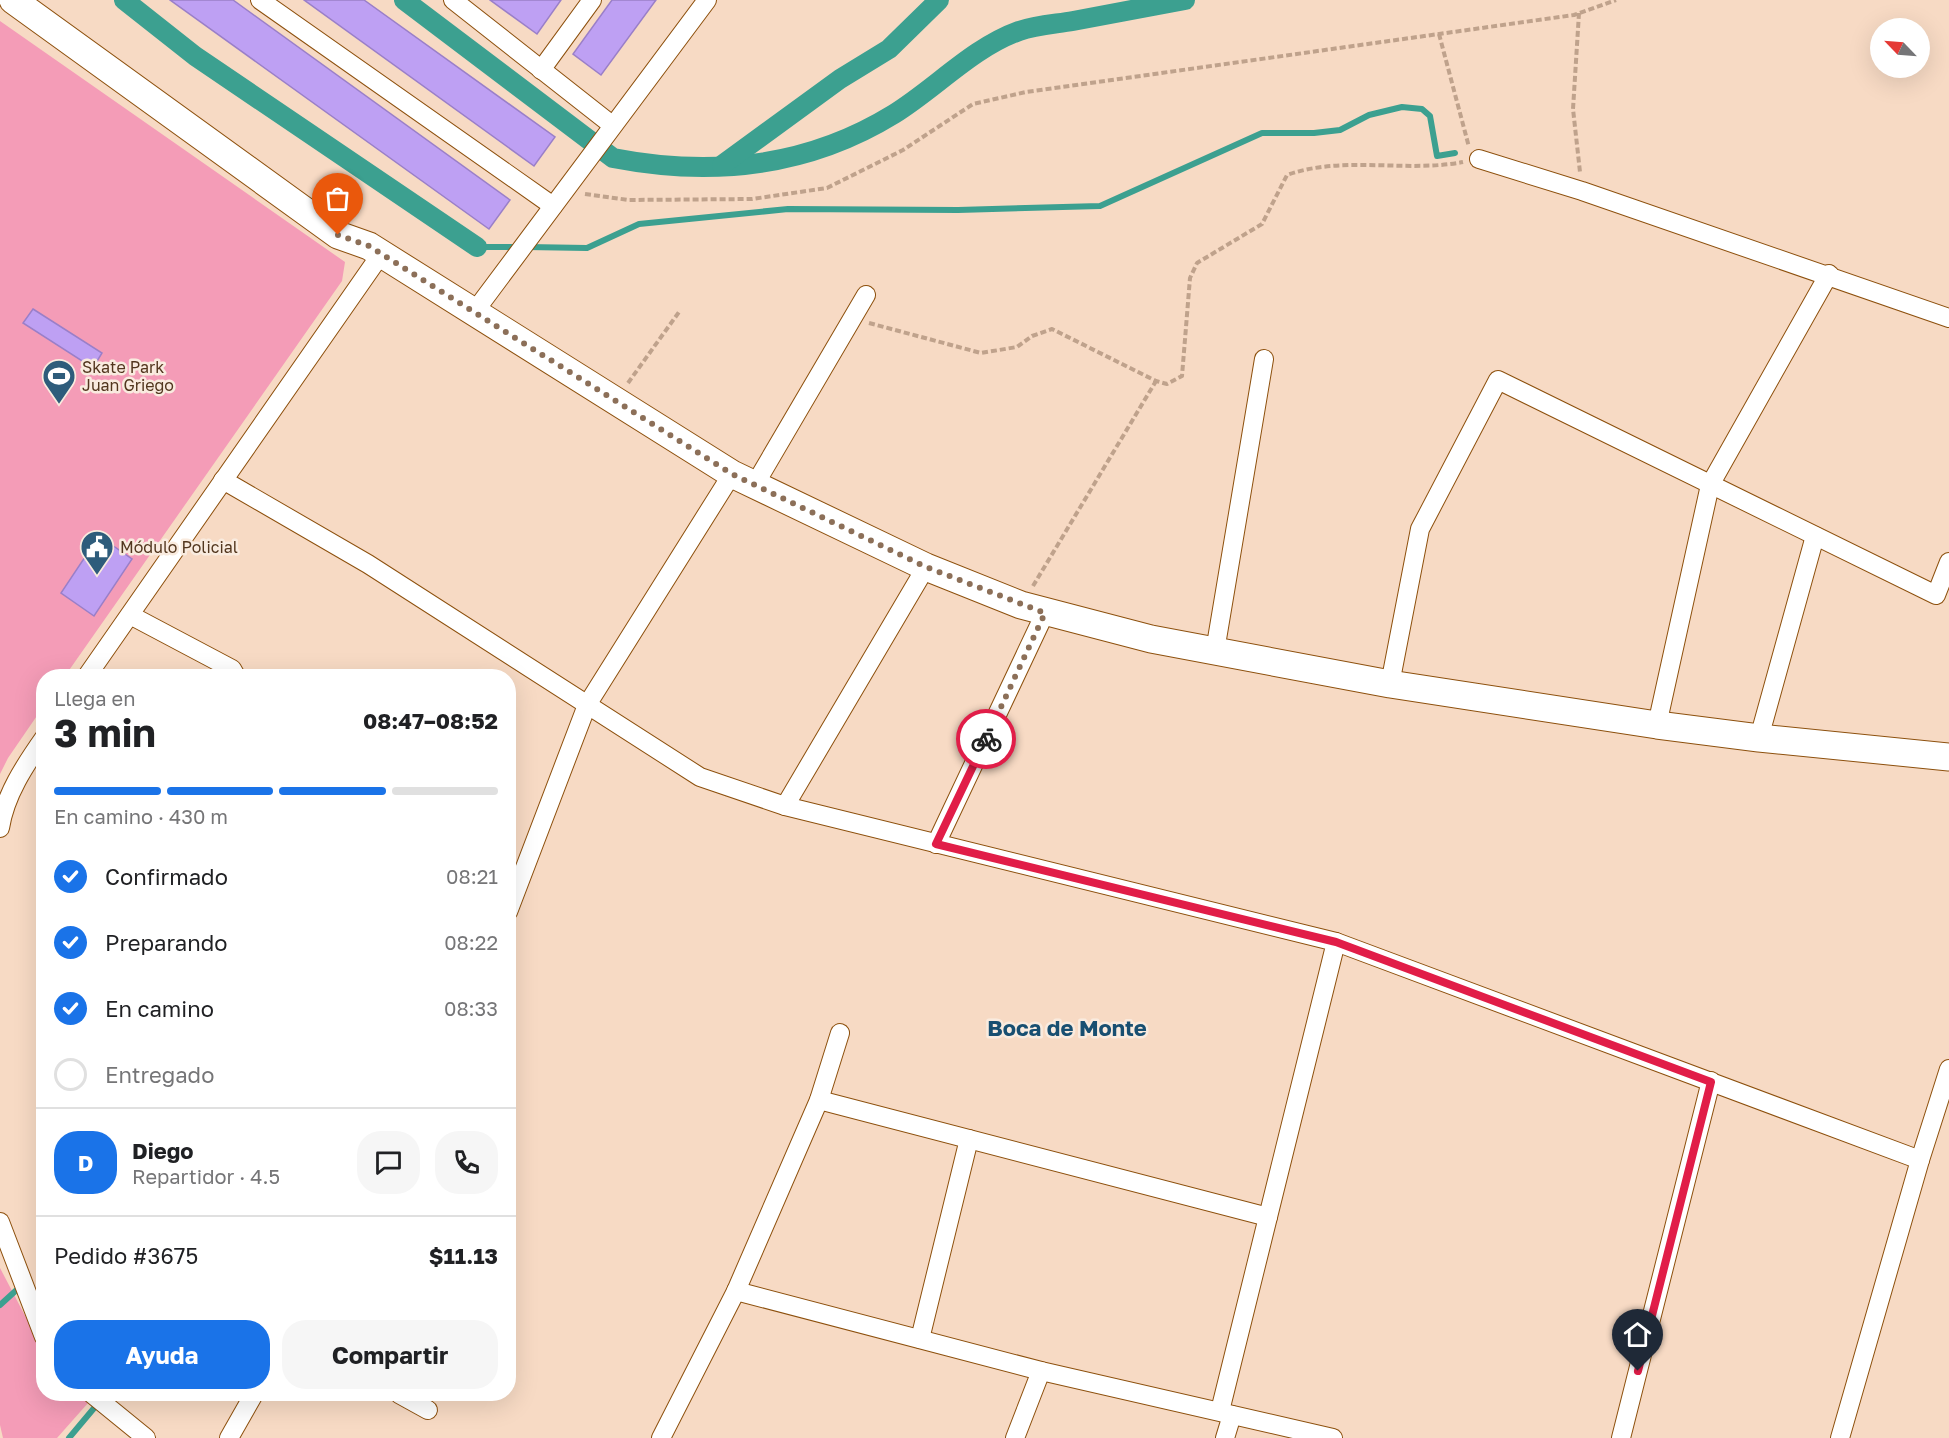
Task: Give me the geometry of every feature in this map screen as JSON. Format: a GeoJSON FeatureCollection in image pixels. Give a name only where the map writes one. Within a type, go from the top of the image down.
{"type":"FeatureCollection","features":[{"type":"Feature","properties":{"kind":"main road"},"geometry":{"type":"LineString","coordinates":[[13,0],[338,235],[375,250],[743,480],[926,567],[1033,609],[1151,639],[1390,684],[1657,725],[1759,738],[1949,757]]}},
{"type":"Feature","properties":{"kind":"main road"},"geometry":{"type":"LineString","coordinates":[[45,0],[347,219],[375,250]]}},
{"type":"Feature","properties":{"kind":"street"},"geometry":{"type":"LineString","coordinates":[[260,0],[553,206]]}},
{"type":"Feature","properties":{"kind":"street"},"geometry":{"type":"LineString","coordinates":[[453,0],[612,125]]}},
{"type":"Feature","properties":{"kind":"street"},"geometry":{"type":"LineString","coordinates":[[542,70],[592,0]]}},
{"type":"Feature","properties":{"kind":"street"},"geometry":{"type":"LineString","coordinates":[[475,312],[707,0]]}},
{"type":"Feature","properties":{"kind":"street"},"geometry":{"type":"LineString","coordinates":[[1479,159],[1829,274],[1949,318]]}},
{"type":"Feature","properties":{"kind":"street"},"geometry":{"type":"LineString","coordinates":[[92,669],[223,480],[375,250]]}},
{"type":"Feature","properties":{"kind":"street"},"geometry":{"type":"LineString","coordinates":[[1657,725],[1710,485],[1829,274]]}},
{"type":"Feature","properties":{"kind":"street"},"geometry":{"type":"LineString","coordinates":[[516,891],[587,705],[743,480],[853,318],[866,295]]}},
{"type":"Feature","properties":{"kind":"street"},"geometry":{"type":"LineString","coordinates":[[1215,651],[1264,359]]}},
{"type":"Feature","properties":{"kind":"street"},"geometry":{"type":"LineString","coordinates":[[1390,684],[1420,529],[1498,380],[1936,595],[1949,562]]}},
{"type":"Feature","properties":{"kind":"street"},"geometry":{"type":"LineString","coordinates":[[223,480],[368,564],[700,777],[785,806],[1336,942],[1920,1160]]}},
{"type":"Feature","properties":{"kind":"street"},"geometry":{"type":"LineString","coordinates":[[1759,738],[1815,536]]}},
{"type":"Feature","properties":{"kind":"street"},"geometry":{"type":"LineString","coordinates":[[785,806],[926,567]]}},
{"type":"Feature","properties":{"kind":"street"},"geometry":{"type":"LineString","coordinates":[[936,844],[1033,609]]}},
{"type":"Feature","properties":{"kind":"street"},"geometry":{"type":"LineString","coordinates":[[130,615],[232,669]]}},
{"type":"Feature","properties":{"kind":"street"},"geometry":{"type":"LineString","coordinates":[[0,828],[15,783],[36,750]]}},
{"type":"Feature","properties":{"kind":"street"},"geometry":{"type":"LineString","coordinates":[[1225,1438],[1226,1413],[1268,1217],[1336,942]]}},
{"type":"Feature","properties":{"kind":"street"},"geometry":{"type":"LineString","coordinates":[[661,1438],[736,1291],[819,1100],[840,1033]]}},
{"type":"Feature","properties":{"kind":"street"},"geometry":{"type":"LineString","coordinates":[[1840,1438],[1920,1160],[1949,1069]]}},
{"type":"Feature","properties":{"kind":"street"},"geometry":{"type":"LineString","coordinates":[[1622,1438],[1711,1082]]}},
{"type":"Feature","properties":{"kind":"street"},"geometry":{"type":"LineString","coordinates":[[819,1100],[1268,1217]]}},
{"type":"Feature","properties":{"kind":"street"},"geometry":{"type":"LineString","coordinates":[[920,1339],[969,1139]]}},
{"type":"Feature","properties":{"kind":"street"},"geometry":{"type":"LineString","coordinates":[[0,1222],[36,1316]]}},
{"type":"Feature","properties":{"kind":"street"},"geometry":{"type":"LineString","coordinates":[[736,1291],[1041,1371],[1333,1438]]}},
{"type":"Feature","properties":{"kind":"street"},"geometry":{"type":"LineString","coordinates":[[1015,1438],[1041,1371]]}},
{"type":"Feature","properties":{"kind":"street"},"geometry":{"type":"LineString","coordinates":[[101,1401],[146,1438]]}},
{"type":"Feature","properties":{"kind":"street"},"geometry":{"type":"LineString","coordinates":[[229,1438],[250,1401]]}},
{"type":"Feature","properties":{"kind":"street"},"geometry":{"type":"LineString","coordinates":[[412,1401],[428,1410]]}},
{"type":"Feature","properties":{"kind":"path"},"geometry":{"type":"LineString","coordinates":[[568,185],[629,200],[741,199],[826,188],[903,150],[973,104],[1026,92],[1579,13],[1616,0]]}},
{"type":"Feature","properties":{"kind":"path"},"geometry":{"type":"LineString","coordinates":[[1579,13],[1574,109],[1582,191]]}},
{"type":"Feature","properties":{"kind":"path"},"geometry":{"type":"LineString","coordinates":[[1439,34],[1469,148],[1479,159]]}},
{"type":"Feature","properties":{"kind":"path"},"geometry":{"type":"LineString","coordinates":[[853,318],[981,353],[1017,347],[1032,336],[1052,329],[1156,381],[1167,384],[1182,376],[1190,278],[1197,263],[1262,224],[1287,175],[1303,169],[1337,166],[1444,166],[1479,159]]}},
{"type":"Feature","properties":{"kind":"path"},"geometry":{"type":"LineString","coordinates":[[615,401],[679,312]]}},
{"type":"Feature","properties":{"kind":"path"},"geometry":{"type":"LineString","coordinates":[[1033,609],[1156,381]]}},
{"type":"Feature","properties":{"kind":"shaded area"},"geometry":{"type":"Polygon","coordinates":[[[0,21],[345,262],[342,281],[70,669],[36,669],[36,717],[8,758],[0,774],[0,21]]]}},
{"type":"Feature","properties":{"kind":"shaded area"},"geometry":{"type":"Polygon","coordinates":[[[0,1268],[36,1337],[36,1401],[86,1401],[88,1403],[57,1438],[3,1438],[0,1425],[0,1268]]]}},
{"type":"Feature","properties":{"kind":"building"},"geometry":{"type":"Polygon","coordinates":[[[170,0],[233,0],[510,200],[489,229],[170,0]]]}},
{"type":"Feature","properties":{"kind":"building"},"geometry":{"type":"Polygon","coordinates":[[[304,0],[364,0],[555,137],[534,166],[304,0]]]}},
{"type":"Feature","properties":{"kind":"building"},"geometry":{"type":"Polygon","coordinates":[[[490,0],[561,0],[537,34],[490,0]]]}},
{"type":"Feature","properties":{"kind":"building"},"geometry":{"type":"Polygon","coordinates":[[[612,0],[656,0],[601,75],[573,54],[612,0]]]}},
{"type":"Feature","properties":{"kind":"building"},"geometry":{"type":"Polygon","coordinates":[[[33,309],[102,353],[93,368],[23,323],[33,309]]]}},
{"type":"Feature","properties":{"kind":"building","name":"Módulo Policial"},"geometry":{"type":"Polygon","coordinates":[[[99,536],[132,559],[94,616],[61,593],[99,536]]]}},
{"type":"Feature","properties":{"kind":"waterway"},"geometry":{"type":"LineString","coordinates":[[124,0],[195,56],[477,247]]}},
{"type":"Feature","properties":{"kind":"waterway"},"geometry":{"type":"LineString","coordinates":[[404,0],[613,158],[686,167],[758,163],[828,146],[894,114],[986,47],[1019,31],[1185,0]]}},
{"type":"Feature","properties":{"kind":"waterway"},"geometry":{"type":"LineString","coordinates":[[722,165],[840,79],[889,49],[939,0]]}},
{"type":"Feature","properties":{"kind":"waterway"},"geometry":{"type":"LineString","coordinates":[[527,247],[587,248],[639,224],[788,209],[958,210],[1100,206],[1262,133],[1314,133],[1340,130],[1369,115],[1402,107],[1422,109],[1430,116],[1437,156],[1455,153]]}},
{"type":"Feature","properties":{"kind":"waterway"},"geometry":{"type":"LineString","coordinates":[[477,247],[517,247]]}},
{"type":"Feature","properties":{"kind":"waterway"},"geometry":{"type":"LineString","coordinates":[[0,1305],[22,1285]]}},
{"type":"Feature","properties":{"kind":"waterway"},"geometry":{"type":"LineString","coordinates":[[69,1438],[100,1401]]}},
{"type":"Feature","properties":{"kind":"way so far"},"geometry":{"type":"LineString","coordinates":[[338,235],[369,246],[754,486],[926,567],[1045,613],[986,739]]}},
{"type":"Feature","properties":{"kind":"place","name":"Skate Park Juan Griego"},"geometry":{"type":"Point","coordinates":[59,405]}},
{"type":"Feature","properties":{"kind":"place","name":"Módulo Policial"},"geometry":{"type":"Point","coordinates":[97,576]}},
{"type":"Feature","properties":{"kind":"district","name":"Boca de Monte"},"geometry":{"type":"Point","coordinates":[1067,1028]}},
{"type":"Feature","properties":{"kind":"route"},"geometry":{"type":"LineString","coordinates":[[986,739],[936,844],[1336,942],[1711,1082],[1638,1371]]}}]}
